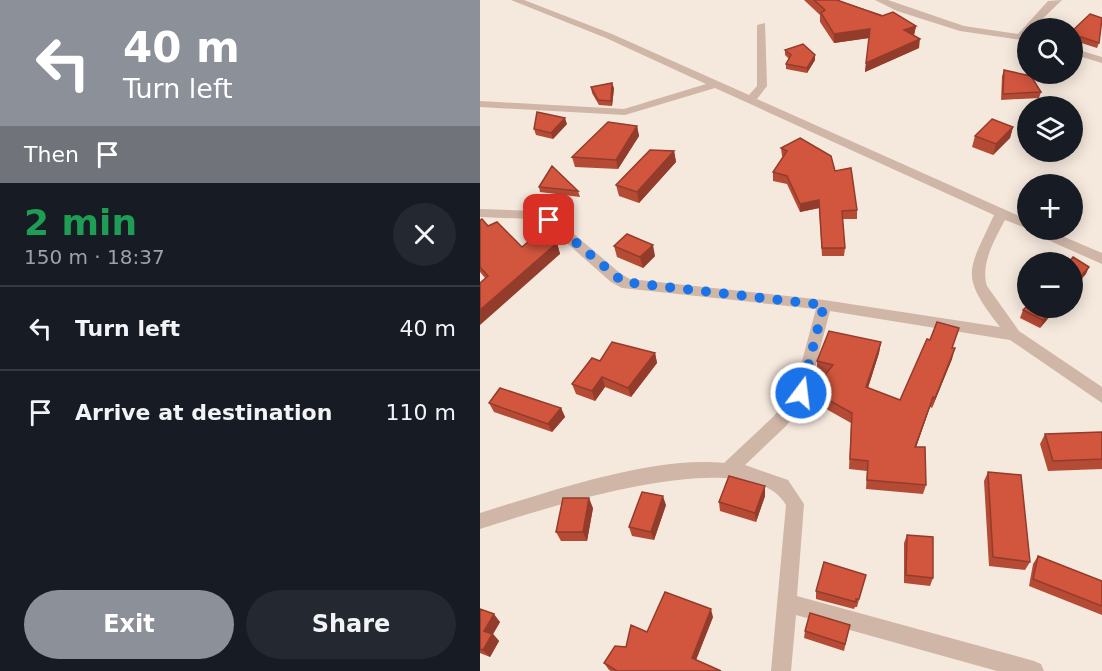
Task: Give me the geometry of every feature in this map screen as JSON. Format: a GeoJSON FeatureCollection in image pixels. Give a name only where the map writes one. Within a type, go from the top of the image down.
{"type":"FeatureCollection","features":[{"type":"Feature","properties":{"kind":"street"},"geometry":{"type":"LineString","coordinates":[[516,0],[609,36],[713,85],[1017,220]]}},
{"type":"Feature","properties":{"kind":"street"},"geometry":{"type":"LineString","coordinates":[[880,0],[900,9],[963,29],[1017,36]]}},
{"type":"Feature","properties":{"kind":"street"},"geometry":{"type":"LineString","coordinates":[[1039,18],[1051,3],[1057,0]]}},
{"type":"Feature","properties":{"kind":"street"},"geometry":{"type":"LineString","coordinates":[[749,101],[762,86],[762,25]]}},
{"type":"Feature","properties":{"kind":"street"},"geometry":{"type":"LineString","coordinates":[[1083,54],[1102,60]]}},
{"type":"Feature","properties":{"kind":"street"},"geometry":{"type":"LineString","coordinates":[[480,104],[625,112],[713,85]]}},
{"type":"Feature","properties":{"kind":"street"},"geometry":{"type":"LineString","coordinates":[[480,213],[534,215],[549,220],[616,278],[627,284],[824,305],[1014,335]]}},
{"type":"Feature","properties":{"kind":"street"},"geometry":{"type":"LineString","coordinates":[[1001,213],[979,264],[978,279],[982,289],[1014,335],[1102,396]]}},
{"type":"Feature","properties":{"kind":"street"},"geometry":{"type":"LineString","coordinates":[[1059,240],[1102,259]]}},
{"type":"Feature","properties":{"kind":"street"},"geometry":{"type":"LineString","coordinates":[[728,471],[780,421],[801,393],[824,305]]}},
{"type":"Feature","properties":{"kind":"street"},"geometry":{"type":"LineString","coordinates":[[480,521],[599,486],[665,473],[728,471],[761,477],[783,486],[795,504],[781,671]]}},
{"type":"Feature","properties":{"kind":"street"},"geometry":{"type":"LineString","coordinates":[[787,603],[1034,671]]}},
{"type":"Feature","properties":{"kind":"building"},"geometry":{"type":"Polygon","coordinates":[[[814,0],[837,0],[882,16],[893,12],[916,26],[904,30],[920,39],[866,63],[870,29],[834,34],[821,13],[825,10],[814,0]]]}},
{"type":"Feature","properties":{"kind":"building"},"geometry":{"type":"Polygon","coordinates":[[[1090,14],[1102,18],[1099,43],[1083,38],[1083,21],[1090,14]]]}},
{"type":"Feature","properties":{"kind":"building"},"geometry":{"type":"Polygon","coordinates":[[[803,44],[815,55],[807,68],[786,64],[791,55],[785,50],[803,44]]]}},
{"type":"Feature","properties":{"kind":"building"},"geometry":{"type":"Polygon","coordinates":[[[1004,70],[1017,73],[1017,84],[1036,84],[1041,92],[1003,94],[1004,70]]]}},
{"type":"Feature","properties":{"kind":"building"},"geometry":{"type":"Polygon","coordinates":[[[612,83],[611,101],[598,100],[591,87],[612,83]]]}},
{"type":"Feature","properties":{"kind":"building"},"geometry":{"type":"Polygon","coordinates":[[[537,112],[565,118],[551,133],[534,129],[537,112]]]}},
{"type":"Feature","properties":{"kind":"building"},"geometry":{"type":"Polygon","coordinates":[[[992,119],[1013,127],[996,144],[975,136],[992,119]]]}},
{"type":"Feature","properties":{"kind":"building"},"geometry":{"type":"Polygon","coordinates":[[[608,122],[637,126],[616,160],[572,157],[608,122]]]}},
{"type":"Feature","properties":{"kind":"building"},"geometry":{"type":"Polygon","coordinates":[[[800,138],[831,156],[835,171],[851,168],[857,210],[842,211],[845,248],[822,248],[819,200],[800,204],[787,176],[773,172],[787,151],[781,148],[800,138]]]}},
{"type":"Feature","properties":{"kind":"building"},"geometry":{"type":"Polygon","coordinates":[[[650,150],[674,151],[637,192],[616,185],[650,150]]]}},
{"type":"Feature","properties":{"kind":"building"},"geometry":{"type":"Polygon","coordinates":[[[552,166],[578,191],[539,187],[552,166]]]}},
{"type":"Feature","properties":{"kind":"building"},"geometry":{"type":"Polygon","coordinates":[[[482,219],[488,226],[497,222],[522,247],[536,235],[557,243],[480,310],[480,283],[488,276],[480,267],[480,220],[482,219]]]}},
{"type":"Feature","properties":{"kind":"building"},"geometry":{"type":"Polygon","coordinates":[[[627,234],[653,245],[640,257],[614,246],[627,234]]]}},
{"type":"Feature","properties":{"kind":"building"},"geometry":{"type":"Polygon","coordinates":[[[1083,263],[1089,267],[1083,274],[1083,263]]]}},
{"type":"Feature","properties":{"kind":"building"},"geometry":{"type":"Polygon","coordinates":[[[937,322],[959,328],[952,348],[955,348],[935,398],[933,397],[915,447],[925,447],[926,485],[867,480],[868,461],[850,459],[852,413],[812,391],[833,365],[817,361],[829,331],[881,342],[866,387],[900,400],[937,322]]]}},
{"type":"Feature","properties":{"kind":"building"},"geometry":{"type":"Polygon","coordinates":[[[612,342],[655,353],[628,388],[602,377],[592,391],[572,384],[592,358],[600,361],[612,342]]]}},
{"type":"Feature","properties":{"kind":"building"},"geometry":{"type":"Polygon","coordinates":[[[500,388],[561,408],[548,424],[489,403],[500,388]]]}},
{"type":"Feature","properties":{"kind":"building"},"geometry":{"type":"Polygon","coordinates":[[[1102,432],[1102,459],[1053,461],[1045,434],[1102,432]]]}},
{"type":"Feature","properties":{"kind":"building"},"geometry":{"type":"Polygon","coordinates":[[[988,472],[1021,475],[1030,562],[993,557],[988,472]]]}},
{"type":"Feature","properties":{"kind":"building"},"geometry":{"type":"Polygon","coordinates":[[[729,476],[765,486],[755,513],[719,502],[729,476]]]}},
{"type":"Feature","properties":{"kind":"building"},"geometry":{"type":"Polygon","coordinates":[[[642,492],[663,496],[651,532],[629,527],[642,492]]]}},
{"type":"Feature","properties":{"kind":"building"},"geometry":{"type":"Polygon","coordinates":[[[563,498],[589,498],[583,532],[556,532],[563,498]]]}},
{"type":"Feature","properties":{"kind":"building"},"geometry":{"type":"Polygon","coordinates":[[[907,535],[933,537],[933,578],[906,575],[907,535]]]}},
{"type":"Feature","properties":{"kind":"building"},"geometry":{"type":"Polygon","coordinates":[[[1038,556],[1102,581],[1102,606],[1033,579],[1038,556]]]}},
{"type":"Feature","properties":{"kind":"building"},"geometry":{"type":"Polygon","coordinates":[[[824,562],[866,575],[856,602],[816,591],[824,562]]]}},
{"type":"Feature","properties":{"kind":"building"},"geometry":{"type":"Polygon","coordinates":[[[665,592],[711,609],[692,658],[721,671],[617,671],[604,663],[615,646],[626,647],[631,625],[647,632],[665,592]]]}},
{"type":"Feature","properties":{"kind":"building"},"geometry":{"type":"Polygon","coordinates":[[[480,609],[494,614],[484,631],[492,634],[483,650],[480,649],[480,609]]]}},
{"type":"Feature","properties":{"kind":"building"},"geometry":{"type":"Polygon","coordinates":[[[810,613],[850,625],[845,644],[805,631],[810,613]]]}},
{"type":"Feature","properties":{"kind":"route"},"geometry":{"type":"LineString","coordinates":[[549,220],[623,282],[824,305],[801,393]]}}]}
